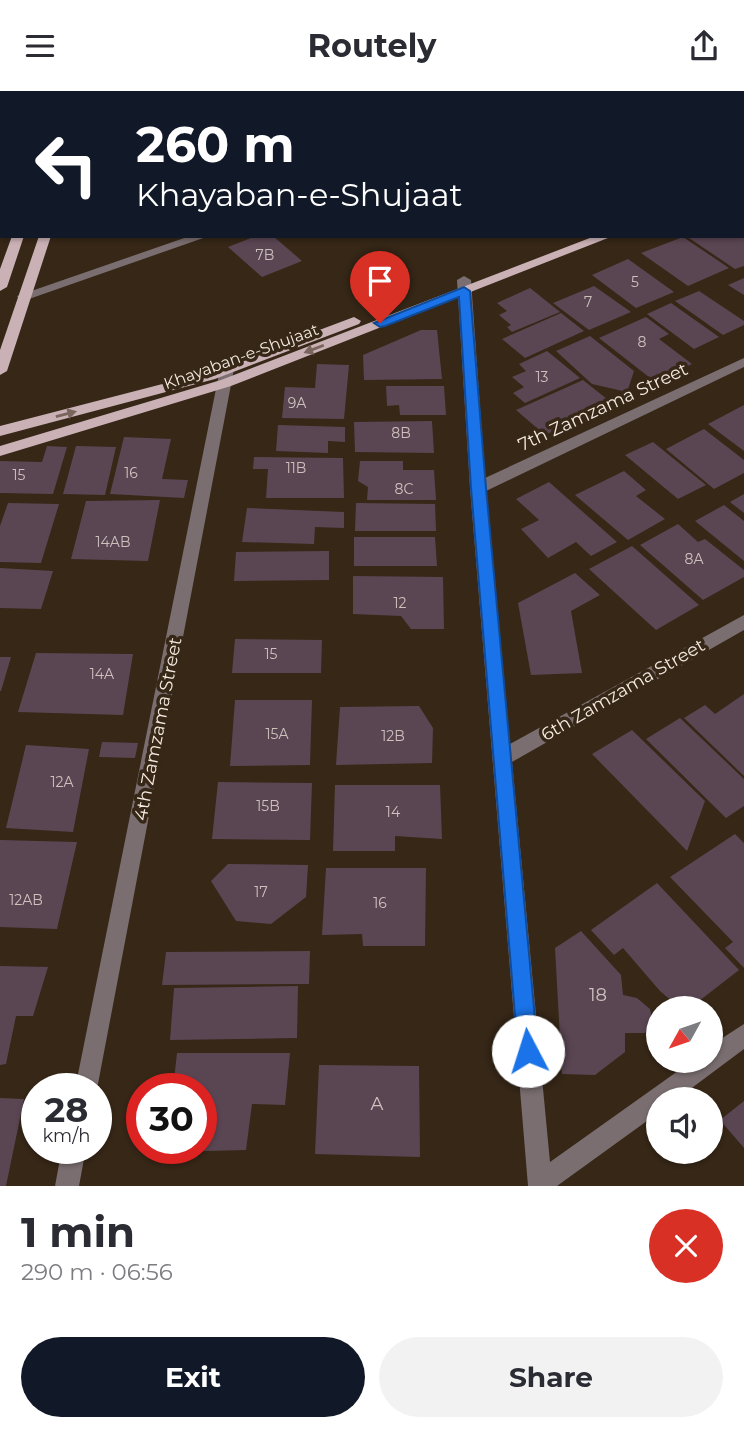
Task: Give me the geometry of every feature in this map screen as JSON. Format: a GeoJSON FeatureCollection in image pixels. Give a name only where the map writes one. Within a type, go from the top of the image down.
{"type":"FeatureCollection","features":[{"type":"Feature","properties":{"kind":"main road"},"geometry":{"type":"LineString","coordinates":[[0,286],[17,238]]}},
{"type":"Feature","properties":{"kind":"main road"},"geometry":{"type":"LineString","coordinates":[[0,371],[44,238]]}},
{"type":"Feature","properties":{"kind":"main road","name":"Khayaban-e-Shujaat"},"geometry":{"type":"LineString","coordinates":[[464,285],[570,238]]}},
{"type":"Feature","properties":{"kind":"main road","name":"Khayaban-e-Shujaat"},"geometry":{"type":"LineString","coordinates":[[0,451],[227,376],[464,285],[601,238]]}},
{"type":"Feature","properties":{"kind":"main road","name":"Khayaban-e-Shujaat"},"geometry":{"type":"LineString","coordinates":[[0,431],[227,376]]}},
{"type":"Feature","properties":{"kind":"street"},"geometry":{"type":"LineString","coordinates":[[24,296],[197,238]]}},
{"type":"Feature","properties":{"kind":"street"},"geometry":{"type":"LineString","coordinates":[[464,285],[478,488],[540,1185]]}},
{"type":"Feature","properties":{"kind":"street","name":"7th Zamzama Street"},"geometry":{"type":"LineString","coordinates":[[478,488],[744,362]]}},
{"type":"Feature","properties":{"kind":"street","name":"4th Zamzama Street"},"geometry":{"type":"LineString","coordinates":[[89,1073],[227,376]]}},
{"type":"Feature","properties":{"kind":"street","name":"6th Zamzama Street"},"geometry":{"type":"LineString","coordinates":[[502,758],[744,622]]}},
{"type":"Feature","properties":{"kind":"street"},"geometry":{"type":"LineString","coordinates":[[723,1050],[744,1035]]}},
{"type":"Feature","properties":{"kind":"street"},"geometry":{"type":"LineString","coordinates":[[540,1185],[692,1073]]}},
{"type":"Feature","properties":{"kind":"street"},"geometry":{"type":"LineString","coordinates":[[67,1186],[71,1164]]}},
{"type":"Feature","properties":{"kind":"building"},"geometry":{"type":"Polygon","coordinates":[[[251,238],[275,238],[302,261],[262,277],[228,247],[251,238]]]}},
{"type":"Feature","properties":{"kind":"building"},"geometry":{"type":"Polygon","coordinates":[[[684,238],[729,268],[688,286],[641,253],[684,238]]]}},
{"type":"Feature","properties":{"kind":"building"},"geometry":{"type":"Polygon","coordinates":[[[689,238],[744,238],[744,266],[735,269],[689,238]]]}},
{"type":"Feature","properties":{"kind":"building"},"geometry":{"type":"Polygon","coordinates":[[[628,259],[674,292],[636,308],[592,275],[628,259]]]}},
{"type":"Feature","properties":{"kind":"building"},"geometry":{"type":"Polygon","coordinates":[[[744,278],[744,295],[728,285],[744,278]]]}},
{"type":"Feature","properties":{"kind":"building"},"geometry":{"type":"Polygon","coordinates":[[[594,286],[631,312],[589,330],[553,303],[594,286]]]}},
{"type":"Feature","properties":{"kind":"building"},"geometry":{"type":"Polygon","coordinates":[[[530,288],[560,312],[512,332],[507,327],[511,325],[499,315],[507,311],[497,303],[530,288]]]}},
{"type":"Feature","properties":{"kind":"building"},"geometry":{"type":"Polygon","coordinates":[[[699,291],[744,321],[744,325],[723,335],[675,301],[699,291]]]}},
{"type":"Feature","properties":{"kind":"building"},"geometry":{"type":"Polygon","coordinates":[[[671,303],[719,337],[694,349],[647,314],[671,303]]]}},
{"type":"Feature","properties":{"kind":"building"},"geometry":{"type":"Polygon","coordinates":[[[561,313],[584,331],[525,358],[502,339],[561,313]]]}},
{"type":"Feature","properties":{"kind":"building"},"geometry":{"type":"Polygon","coordinates":[[[646,317],[669,334],[659,339],[692,364],[654,381],[599,338],[646,317]]]}},
{"type":"Feature","properties":{"kind":"building"},"geometry":{"type":"Polygon","coordinates":[[[421,330],[437,330],[442,379],[364,380],[363,355],[421,330]]]}},
{"type":"Feature","properties":{"kind":"building"},"geometry":{"type":"Polygon","coordinates":[[[590,336],[634,371],[627,392],[592,384],[556,351],[590,336]]]}},
{"type":"Feature","properties":{"kind":"building"},"geometry":{"type":"Polygon","coordinates":[[[547,351],[580,378],[525,403],[513,393],[524,387],[512,377],[526,371],[519,364],[547,351]]]}},
{"type":"Feature","properties":{"kind":"building"},"geometry":{"type":"Polygon","coordinates":[[[317,364],[349,365],[344,419],[282,418],[285,387],[315,388],[317,364]]]}},
{"type":"Feature","properties":{"kind":"building"},"geometry":{"type":"Polygon","coordinates":[[[583,380],[612,403],[545,435],[516,410],[583,380]]]}},
{"type":"Feature","properties":{"kind":"building"},"geometry":{"type":"Polygon","coordinates":[[[386,386],[444,386],[446,415],[400,415],[399,405],[387,406],[386,386]]]}},
{"type":"Feature","properties":{"kind":"building"},"geometry":{"type":"Polygon","coordinates":[[[744,405],[744,451],[708,424],[744,405]]]}},
{"type":"Feature","properties":{"kind":"building"},"geometry":{"type":"Polygon","coordinates":[[[432,421],[434,453],[355,452],[354,422],[432,421]]]}},
{"type":"Feature","properties":{"kind":"building"},"geometry":{"type":"Polygon","coordinates":[[[278,425],[345,427],[345,442],[328,441],[328,453],[276,451],[278,425]]]}},
{"type":"Feature","properties":{"kind":"building"},"geometry":{"type":"Polygon","coordinates":[[[704,429],[744,460],[744,473],[714,489],[666,449],[704,429]]]}},
{"type":"Feature","properties":{"kind":"building"},"geometry":{"type":"Polygon","coordinates":[[[124,437],[171,439],[162,479],[188,480],[184,498],[110,494],[124,437]]]}},
{"type":"Feature","properties":{"kind":"building"},"geometry":{"type":"Polygon","coordinates":[[[653,442],[706,485],[678,499],[625,455],[653,442]]]}},
{"type":"Feature","properties":{"kind":"building"},"geometry":{"type":"Polygon","coordinates":[[[47,446],[67,447],[53,494],[0,493],[0,461],[42,462],[47,446]]]}},
{"type":"Feature","properties":{"kind":"building"},"geometry":{"type":"Polygon","coordinates":[[[76,446],[116,447],[105,495],[63,494],[76,446]]]}},
{"type":"Feature","properties":{"kind":"building"},"geometry":{"type":"Polygon","coordinates":[[[254,457],[343,458],[344,498],[266,498],[268,469],[253,469],[254,457]]]}},
{"type":"Feature","properties":{"kind":"building"},"geometry":{"type":"Polygon","coordinates":[[[360,461],[403,461],[403,470],[434,470],[436,500],[367,500],[368,487],[358,481],[360,461]]]}},
{"type":"Feature","properties":{"kind":"building"},"geometry":{"type":"Polygon","coordinates":[[[624,471],[646,490],[636,496],[665,519],[628,540],[575,495],[624,471]]]}},
{"type":"Feature","properties":{"kind":"building"},"geometry":{"type":"Polygon","coordinates":[[[549,482],[617,542],[591,556],[576,542],[548,558],[521,529],[539,520],[516,499],[549,482]]]}},
{"type":"Feature","properties":{"kind":"building"},"geometry":{"type":"Polygon","coordinates":[[[744,494],[744,513],[730,502],[744,494]]]}},
{"type":"Feature","properties":{"kind":"building"},"geometry":{"type":"Polygon","coordinates":[[[160,500],[148,561],[71,559],[86,501],[160,500]]]}},
{"type":"Feature","properties":{"kind":"building"},"geometry":{"type":"Polygon","coordinates":[[[8,503],[59,504],[41,563],[0,562],[0,526],[8,503]]]}},
{"type":"Feature","properties":{"kind":"building"},"geometry":{"type":"Polygon","coordinates":[[[356,503],[435,504],[436,531],[355,531],[356,503]]]}},
{"type":"Feature","properties":{"kind":"building"},"geometry":{"type":"Polygon","coordinates":[[[724,505],[744,521],[744,561],[695,521],[724,505]]]}},
{"type":"Feature","properties":{"kind":"building"},"geometry":{"type":"Polygon","coordinates":[[[247,508],[344,512],[344,528],[315,527],[314,544],[242,542],[247,508]]]}},
{"type":"Feature","properties":{"kind":"building"},"geometry":{"type":"Polygon","coordinates":[[[678,524],[698,542],[705,539],[744,570],[744,577],[703,600],[640,545],[678,524]]]}},
{"type":"Feature","properties":{"kind":"building"},"geometry":{"type":"Polygon","coordinates":[[[354,537],[435,537],[437,566],[354,566],[354,537]]]}},
{"type":"Feature","properties":{"kind":"building"},"geometry":{"type":"Polygon","coordinates":[[[632,546],[699,605],[656,630],[589,569],[632,546]]]}},
{"type":"Feature","properties":{"kind":"building"},"geometry":{"type":"Polygon","coordinates":[[[329,551],[329,580],[234,581],[236,552],[329,551]]]}},
{"type":"Feature","properties":{"kind":"building"},"geometry":{"type":"Polygon","coordinates":[[[0,568],[53,571],[41,609],[0,608],[0,568]]]}},
{"type":"Feature","properties":{"kind":"building"},"geometry":{"type":"Polygon","coordinates":[[[575,573],[600,595],[571,611],[582,673],[531,675],[518,603],[575,573]]]}},
{"type":"Feature","properties":{"kind":"building"},"geometry":{"type":"Polygon","coordinates":[[[353,576],[443,577],[444,629],[411,629],[401,616],[353,614],[353,576]]]}},
{"type":"Feature","properties":{"kind":"building"},"geometry":{"type":"Polygon","coordinates":[[[235,639],[322,640],[321,673],[232,673],[235,639]]]}},
{"type":"Feature","properties":{"kind":"building"},"geometry":{"type":"Polygon","coordinates":[[[36,653],[133,654],[123,715],[18,712],[36,653]]]}},
{"type":"Feature","properties":{"kind":"building"},"geometry":{"type":"Polygon","coordinates":[[[0,657],[11,657],[1,691],[0,691],[0,657]]]}},
{"type":"Feature","properties":{"kind":"building"},"geometry":{"type":"Polygon","coordinates":[[[744,694],[744,776],[684,718],[705,705],[715,714],[744,694]]]}},
{"type":"Feature","properties":{"kind":"building"},"geometry":{"type":"Polygon","coordinates":[[[235,700],[312,700],[310,765],[230,766],[235,700]]]}},
{"type":"Feature","properties":{"kind":"building"},"geometry":{"type":"Polygon","coordinates":[[[419,706],[433,728],[432,763],[336,765],[340,707],[419,706]]]}},
{"type":"Feature","properties":{"kind":"building"},"geometry":{"type":"Polygon","coordinates":[[[680,718],[744,779],[744,806],[726,818],[646,739],[680,718]]]}},
{"type":"Feature","properties":{"kind":"building"},"geometry":{"type":"Polygon","coordinates":[[[632,730],[705,801],[687,851],[592,754],[632,730]]]}},
{"type":"Feature","properties":{"kind":"building"},"geometry":{"type":"Polygon","coordinates":[[[102,742],[138,743],[135,758],[99,757],[102,742]]]}},
{"type":"Feature","properties":{"kind":"building"},"geometry":{"type":"Polygon","coordinates":[[[26,745],[89,749],[73,832],[6,828],[26,745]]]}},
{"type":"Feature","properties":{"kind":"building"},"geometry":{"type":"Polygon","coordinates":[[[218,782],[312,783],[310,840],[212,839],[218,782]]]}},
{"type":"Feature","properties":{"kind":"building"},"geometry":{"type":"Polygon","coordinates":[[[335,785],[440,785],[442,839],[395,836],[395,851],[333,851],[335,785]]]}},
{"type":"Feature","properties":{"kind":"building"},"geometry":{"type":"Polygon","coordinates":[[[735,834],[744,843],[744,968],[725,948],[733,942],[670,877],[735,834]]]}},
{"type":"Feature","properties":{"kind":"building"},"geometry":{"type":"Polygon","coordinates":[[[0,840],[77,842],[57,929],[0,927],[0,840]]]}},
{"type":"Feature","properties":{"kind":"building"},"geometry":{"type":"Polygon","coordinates":[[[228,864],[308,865],[306,897],[271,924],[236,921],[211,881],[228,864]]]}},
{"type":"Feature","properties":{"kind":"building"},"geometry":{"type":"Polygon","coordinates":[[[326,868],[426,868],[425,946],[363,946],[362,934],[322,935],[326,868]]]}},
{"type":"Feature","properties":{"kind":"building"},"geometry":{"type":"Polygon","coordinates":[[[657,883],[739,970],[705,996],[666,996],[623,948],[614,955],[591,930],[657,883]]]}},
{"type":"Feature","properties":{"kind":"building"},"geometry":{"type":"Polygon","coordinates":[[[581,931],[621,975],[623,995],[637,998],[646,1006],[646,1032],[625,1033],[625,1052],[595,1075],[562,1074],[555,948],[581,931]]]}},
{"type":"Feature","properties":{"kind":"building"},"geometry":{"type":"Polygon","coordinates":[[[310,951],[309,984],[162,985],[166,952],[310,951]]]}},
{"type":"Feature","properties":{"kind":"building"},"geometry":{"type":"Polygon","coordinates":[[[0,966],[48,967],[33,1016],[16,1016],[6,1064],[0,1065],[0,966]]]}},
{"type":"Feature","properties":{"kind":"building"},"geometry":{"type":"Polygon","coordinates":[[[298,986],[297,1038],[170,1040],[174,988],[298,986]]]}},
{"type":"Feature","properties":{"kind":"building"},"geometry":{"type":"Polygon","coordinates":[[[177,1053],[290,1053],[285,1105],[252,1104],[246,1150],[217,1151],[217,1073],[175,1073],[177,1053]]]}},
{"type":"Feature","properties":{"kind":"building"},"geometry":{"type":"Polygon","coordinates":[[[319,1065],[419,1066],[420,1157],[315,1154],[319,1065]]]}},
{"type":"Feature","properties":{"kind":"building"},"geometry":{"type":"Polygon","coordinates":[[[0,1098],[21,1099],[21,1114],[6,1186],[0,1186],[0,1098]]]}},
{"type":"Feature","properties":{"kind":"building"},"geometry":{"type":"Polygon","coordinates":[[[744,1101],[744,1148],[723,1124],[723,1118],[744,1101]]]}},
{"type":"Feature","properties":{"kind":"route"},"geometry":{"type":"LineString","coordinates":[[380,323],[464,291],[478,488],[528,1051]]}}]}
